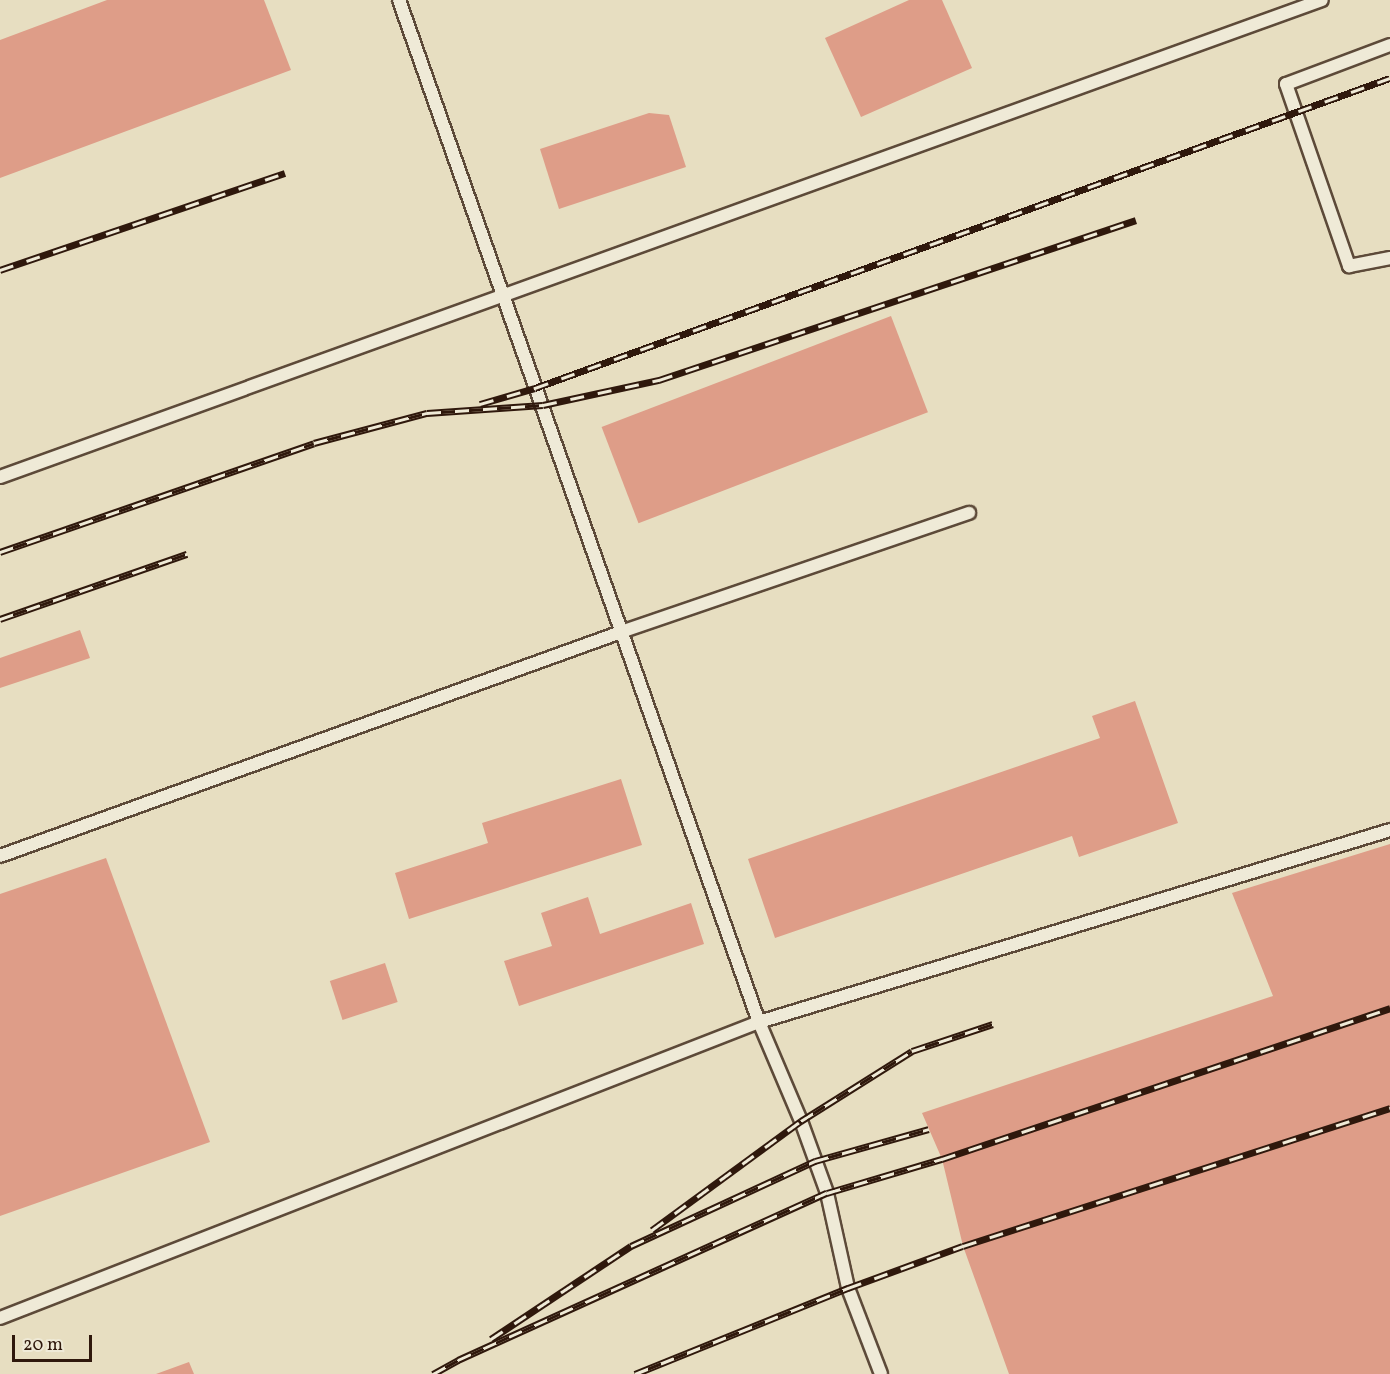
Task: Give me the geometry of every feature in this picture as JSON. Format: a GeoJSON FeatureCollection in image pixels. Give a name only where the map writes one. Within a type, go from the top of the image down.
{"type":"FeatureCollection","features":[{"type":"Feature","properties":{"kind":"lane"},"geometry":{"type":"LineString","coordinates":[[399,0],[759,1022],[801,1121],[827,1193],[848,1288],[881,1374]]}},
{"type":"Feature","properties":{"kind":"lane"},"geometry":{"type":"LineString","coordinates":[[0,477],[1322,0]]}},
{"type":"Feature","properties":{"kind":"lane"},"geometry":{"type":"LineString","coordinates":[[1390,45],[1286,84],[1349,266],[1390,258]]}},
{"type":"Feature","properties":{"kind":"lane"},"geometry":{"type":"LineString","coordinates":[[0,856],[621,632],[969,513]]}},
{"type":"Feature","properties":{"kind":"lane"},"geometry":{"type":"LineString","coordinates":[[0,1318],[759,1022],[1390,830]]}},
{"type":"Feature","properties":{"kind":"building"},"geometry":{"type":"Polygon","coordinates":[[[107,0],[264,0],[291,70],[0,178],[0,40],[107,0]]]}},
{"type":"Feature","properties":{"kind":"building"},"geometry":{"type":"Polygon","coordinates":[[[909,0],[942,0],[972,68],[861,117],[825,38],[909,0]]]}},
{"type":"Feature","properties":{"kind":"building"},"geometry":{"type":"Polygon","coordinates":[[[649,113],[669,115],[686,167],[559,209],[540,149],[649,113]]]}},
{"type":"Feature","properties":{"kind":"building"},"geometry":{"type":"Polygon","coordinates":[[[891,316],[928,412],[639,523],[602,427],[891,316]]]}},
{"type":"Feature","properties":{"kind":"building"},"geometry":{"type":"Polygon","coordinates":[[[80,630],[90,658],[0,688],[0,658],[80,630]]]}},
{"type":"Feature","properties":{"kind":"building"},"geometry":{"type":"Polygon","coordinates":[[[1135,701],[1178,823],[1079,857],[1072,836],[775,938],[748,859],[1100,738],[1092,716],[1135,701]]]}},
{"type":"Feature","properties":{"kind":"building"},"geometry":{"type":"Polygon","coordinates":[[[621,779],[642,845],[409,919],[395,873],[488,843],[482,823],[621,779]]]}},
{"type":"Feature","properties":{"kind":"building"},"geometry":{"type":"Polygon","coordinates":[[[1390,844],[1390,1374],[1009,1374],[963,1246],[942,1159],[922,1113],[1273,996],[1232,893],[1390,844]]]}},
{"type":"Feature","properties":{"kind":"building"},"geometry":{"type":"Polygon","coordinates":[[[106,858],[210,1142],[0,1216],[0,894],[106,858]]]}},
{"type":"Feature","properties":{"kind":"building"},"geometry":{"type":"Polygon","coordinates":[[[588,897],[600,934],[691,903],[704,944],[519,1006],[504,961],[552,946],[541,913],[588,897]]]}},
{"type":"Feature","properties":{"kind":"building"},"geometry":{"type":"Polygon","coordinates":[[[385,963],[398,1002],[343,1020],[330,981],[385,963]]]}},
{"type":"Feature","properties":{"kind":"building"},"geometry":{"type":"Polygon","coordinates":[[[189,1362],[194,1374],[156,1374],[189,1362]]]}},
{"type":"Feature","properties":{"kind":"railway"},"geometry":{"type":"LineString","coordinates":[[480,404],[535,388],[1390,78]]}},
{"type":"Feature","properties":{"kind":"railway"},"geometry":{"type":"LineString","coordinates":[[0,270],[285,173]]}},
{"type":"Feature","properties":{"kind":"railway"},"geometry":{"type":"LineString","coordinates":[[0,552],[314,443],[427,413],[543,405],[659,380],[1136,220]]}},
{"type":"Feature","properties":{"kind":"railway"},"geometry":{"type":"LineString","coordinates":[[0,619],[187,554]]}},
{"type":"Feature","properties":{"kind":"railway"},"geometry":{"type":"LineString","coordinates":[[433,1374],[458,1360],[827,1193],[942,1159],[1390,1008]]}},
{"type":"Feature","properties":{"kind":"railway"},"geometry":{"type":"LineString","coordinates":[[652,1230],[801,1121],[912,1051],[993,1024]]}},
{"type":"Feature","properties":{"kind":"railway"},"geometry":{"type":"LineString","coordinates":[[635,1374],[848,1288],[963,1246],[1390,1108]]}},
{"type":"Feature","properties":{"kind":"railway"},"geometry":{"type":"LineString","coordinates":[[491,1339],[631,1246],[815,1161],[929,1129]]}}]}
